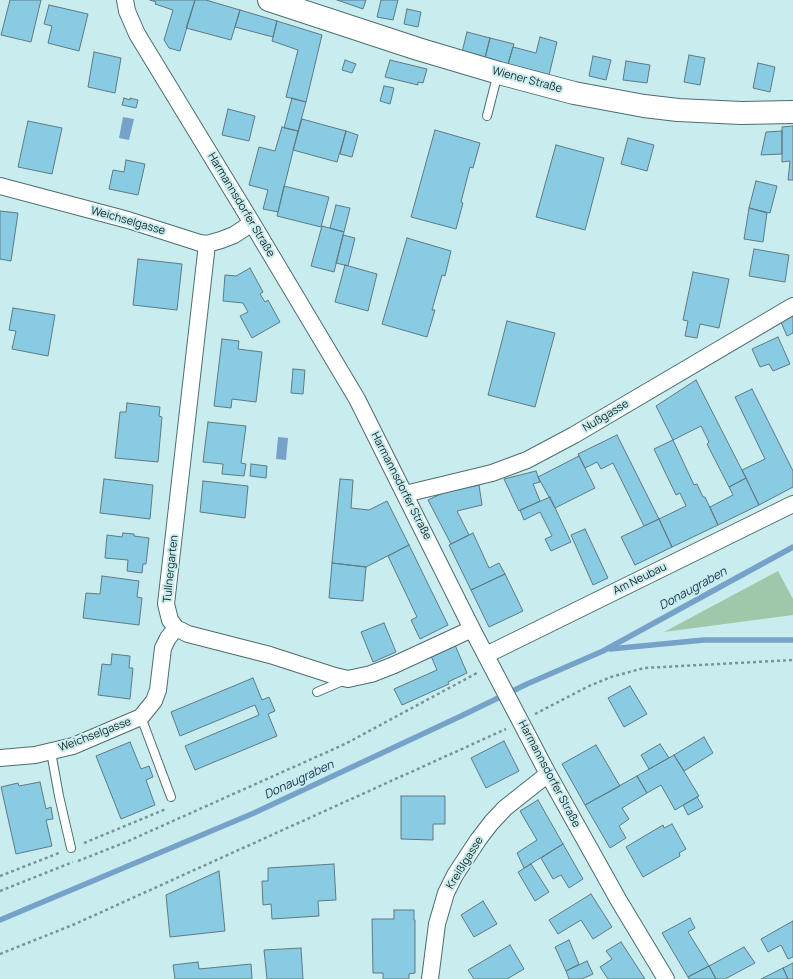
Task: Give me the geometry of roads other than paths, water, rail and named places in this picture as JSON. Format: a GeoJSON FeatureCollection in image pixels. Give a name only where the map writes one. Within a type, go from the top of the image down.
{"type":"FeatureCollection","features":[{"type":"Feature","properties":{"kind":"street","name":"Harmannsdorfer Straße"},"geometry":{"type":"LineString","coordinates":[[125,0],[127,11],[137,34],[357,399],[472,628],[548,774],[619,901],[666,979]]}},
{"type":"Feature","properties":{"kind":"street","name":"Wiener Straße"},"geometry":{"type":"LineString","coordinates":[[269,0],[418,49],[499,73],[574,92],[644,106],[710,112],[793,112]]}},
{"type":"Feature","properties":{"kind":"street","name":"Weichselgasse"},"geometry":{"type":"LineString","coordinates":[[0,186],[128,220],[200,244],[207,244],[234,235],[252,223]]}},
{"type":"Feature","properties":{"kind":"street","name":"Tullnergarten"},"geometry":{"type":"LineString","coordinates":[[176,628],[170,620],[166,604],[207,244]]}},
{"type":"Feature","properties":{"kind":"street","name":"Nußgasse"},"geometry":{"type":"LineString","coordinates":[[405,494],[492,473],[527,460],[574,435],[793,306]]}},
{"type":"Feature","properties":{"kind":"street","name":"Am Neubau"},"geometry":{"type":"LineString","coordinates":[[490,663],[793,504]]}},
{"type":"Feature","properties":{"kind":"street","name":"Weichselgasse"},"geometry":{"type":"LineString","coordinates":[[0,758],[35,755],[73,746],[140,717],[148,710],[154,701],[158,690],[163,648],[168,638],[176,628]]}},
{"type":"Feature","properties":{"kind":"street"},"geometry":{"type":"LineString","coordinates":[[176,628],[204,639],[270,655],[348,679],[358,678],[394,665],[472,628]]}},
{"type":"Feature","properties":{"kind":"street","name":"Kreißlgasse"},"geometry":{"type":"LineString","coordinates":[[430,979],[437,924],[446,893],[455,875],[491,823],[505,808],[548,774]]}},
{"type":"Feature","properties":{"kind":"lane"},"geometry":{"type":"LineString","coordinates":[[487,116],[499,73]]}},
{"type":"Feature","properties":{"kind":"lane"},"geometry":{"type":"LineString","coordinates":[[318,692],[348,679]]}},
{"type":"Feature","properties":{"kind":"lane"},"geometry":{"type":"LineString","coordinates":[[140,717],[171,797]]}},
{"type":"Feature","properties":{"kind":"lane"},"geometry":{"type":"LineString","coordinates":[[51,752],[71,848]]}},
{"type":"Feature","properties":{"kind":"water"},"geometry":{"type":"Polygon","coordinates":[[[123,117],[134,119],[129,140],[119,138],[123,117]]]}},
{"type":"Feature","properties":{"kind":"water"},"geometry":{"type":"Polygon","coordinates":[[[278,437],[288,438],[286,460],[276,459],[278,437]]]}},
{"type":"Feature","properties":{"kind":"waterway","name":"Donaugraben"},"geometry":{"type":"LineString","coordinates":[[0,920],[254,813],[527,684],[603,651],[793,547]]}},
{"type":"Feature","properties":{"kind":"waterway","name":"Donaugraben"},"geometry":{"type":"LineString","coordinates":[[610,649],[704,640],[793,640]]}}]}
